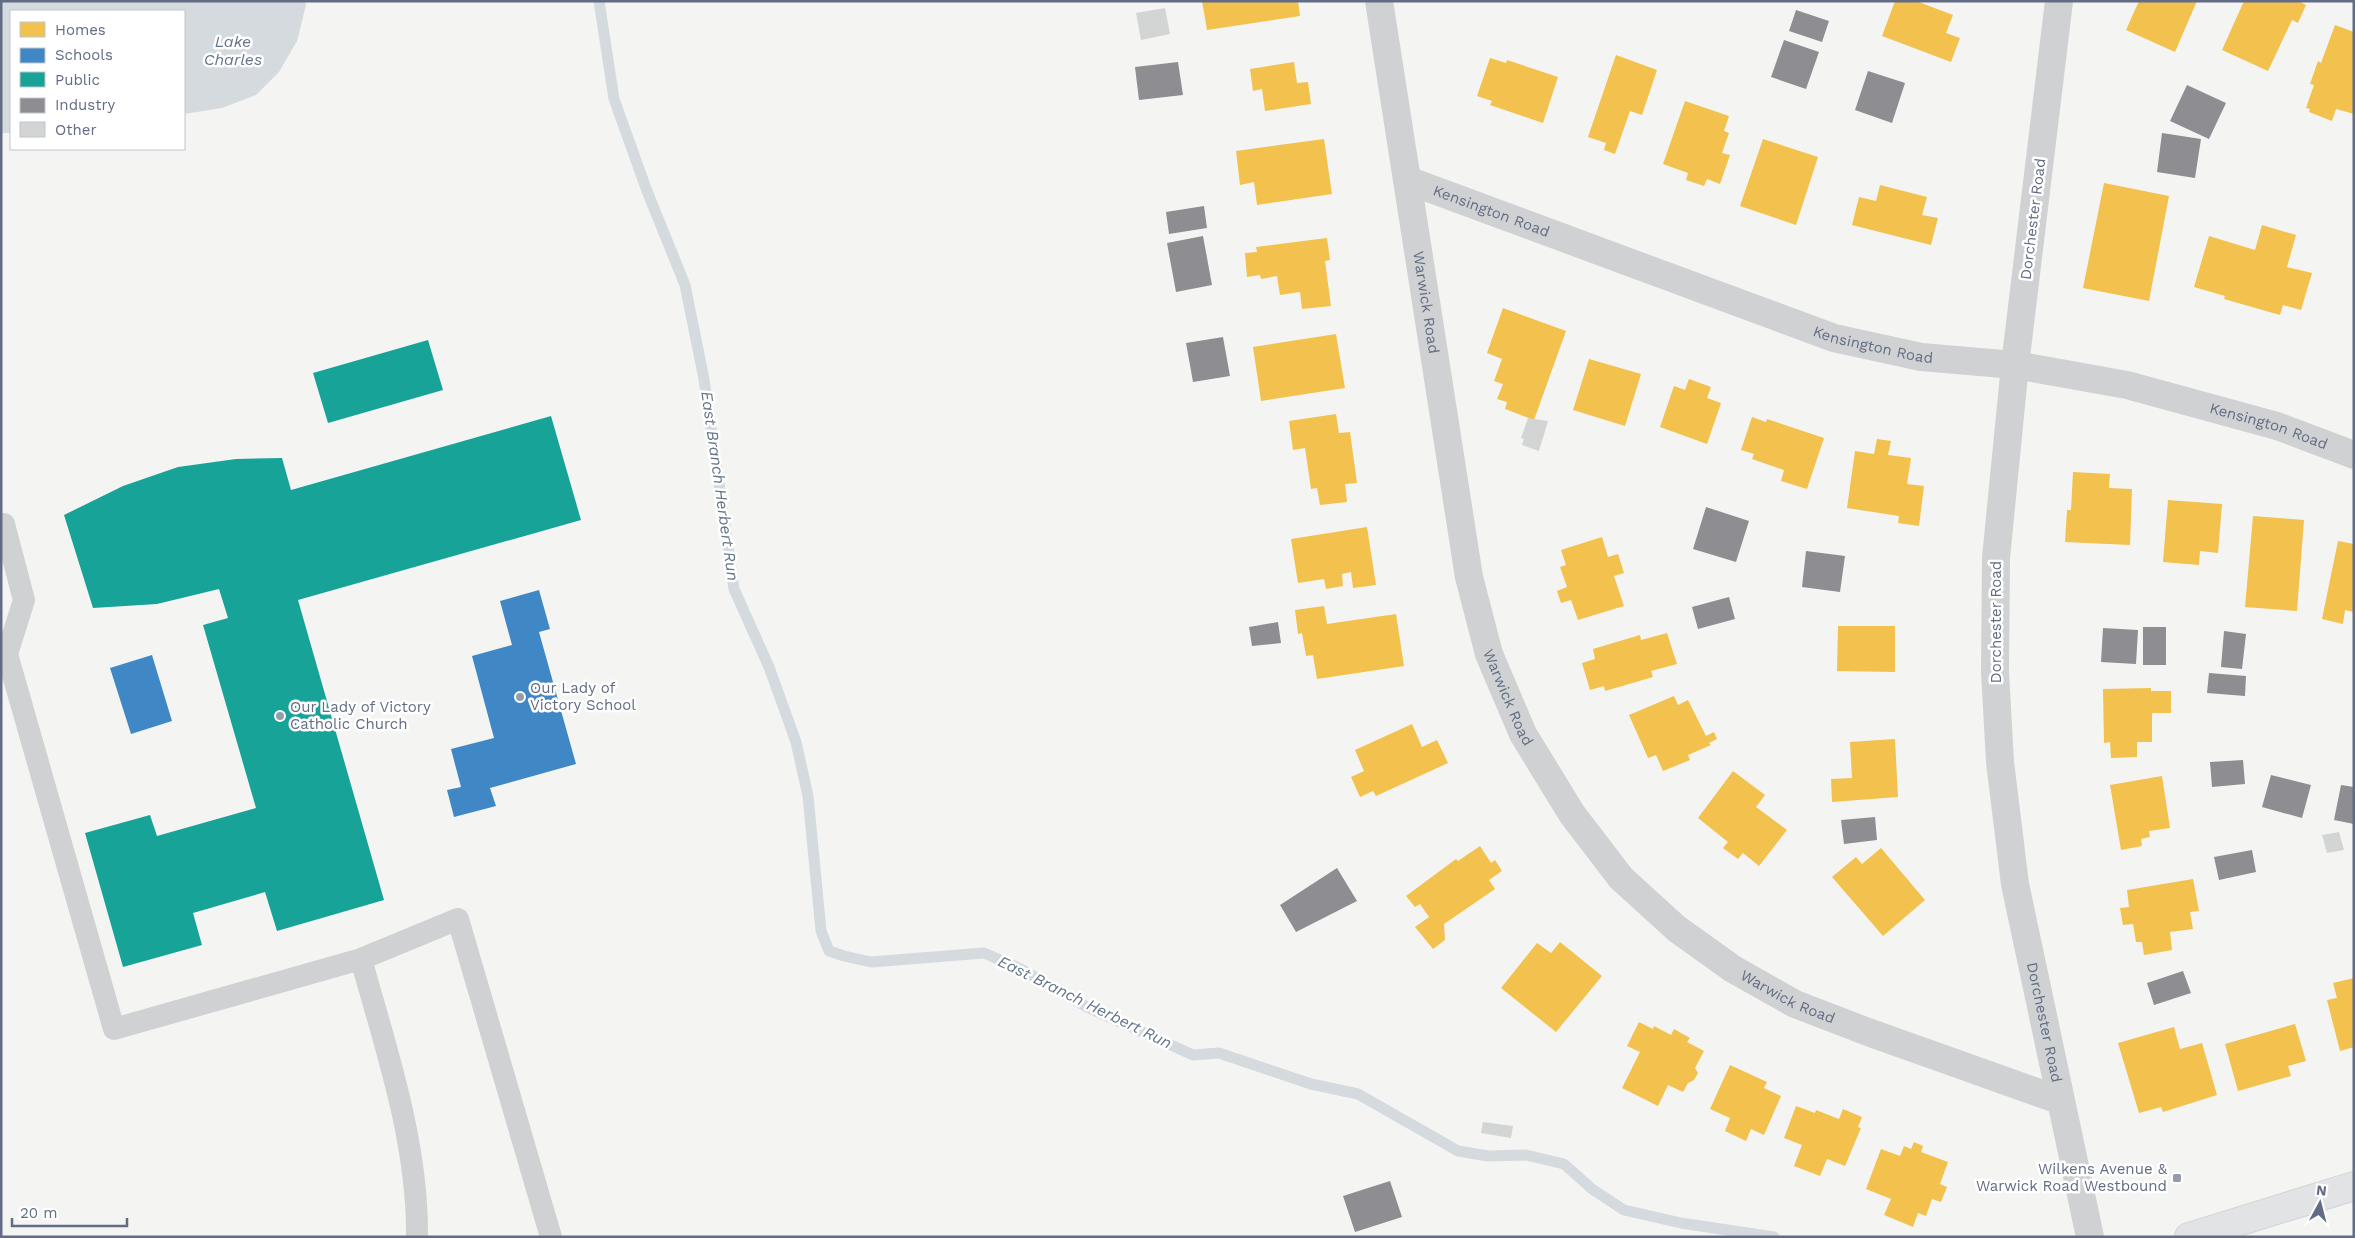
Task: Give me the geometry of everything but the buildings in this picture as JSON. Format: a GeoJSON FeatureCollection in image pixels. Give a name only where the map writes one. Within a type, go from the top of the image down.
{"type":"FeatureCollection","features":[{"type":"Feature","properties":{"kind":"main road"},"geometry":{"type":"LineString","coordinates":[[2189,1237],[2354,1186]]}},
{"type":"Feature","properties":{"kind":"street","name":"Warwick Road"},"geometry":{"type":"LineString","coordinates":[[1379,1],[1469,577],[1489,654],[1523,734],[1572,814],[1621,878],[1677,929],[1733,969],[1795,1004],[2059,1100]]}},
{"type":"Feature","properties":{"kind":"street","name":"Dorchester Road"},"geometry":{"type":"LineString","coordinates":[[2059,1],[2015,365],[1996,558],[1995,672],[2000,752],[2015,884],[2059,1100],[2090,1237]]}},
{"type":"Feature","properties":{"kind":"street","name":"Kensington Road"},"geometry":{"type":"LineString","coordinates":[[1407,180],[1834,338],[1922,357],[2015,365],[2127,384],[2277,426],[2354,455]]}},
{"type":"Feature","properties":{"kind":"lane"},"geometry":{"type":"LineString","coordinates":[[4,524],[24,600],[7,654],[114,1029],[361,959],[458,919],[551,1237]]}},
{"type":"Feature","properties":{"kind":"lane"},"geometry":{"type":"LineString","coordinates":[[361,959],[394,1076],[409,1145],[417,1237]]}},
{"type":"Feature","properties":{"kind":"water","name":"Lake Charles"},"geometry":{"type":"Polygon","coordinates":[[[1,1],[305,1],[306,5],[297,41],[279,72],[256,95],[222,108],[185,114],[185,10],[10,10],[10,133],[1,133],[1,1]]]}},
{"type":"Feature","properties":{"kind":"waterway","name":"East Branch Herbert Run"},"geometry":{"type":"LineString","coordinates":[[599,1],[614,99],[647,191],[685,285],[704,379],[734,589],[769,667],[796,742],[808,796],[821,931],[829,951],[871,962],[984,953],[1021,969],[1087,1007],[1193,1055],[1219,1053],[1311,1084],[1358,1094],[1458,1151],[1488,1156],[1526,1155],[1564,1164],[1592,1189],[1624,1210],[1681,1223],[1774,1237]]}},
{"type":"Feature","properties":{"kind":"place","name":"Our Lady of Victory School"},"geometry":{"type":"Point","coordinates":[520,697]}},
{"type":"Feature","properties":{"kind":"place","name":"Our Lady of Victory Catholic Church"},"geometry":{"type":"Point","coordinates":[280,716]}},
{"type":"Feature","properties":{"kind":"place","name":"Wilkens Avenue & Warwick Road Westbound"},"geometry":{"type":"Point","coordinates":[2177,1178]}}]}
